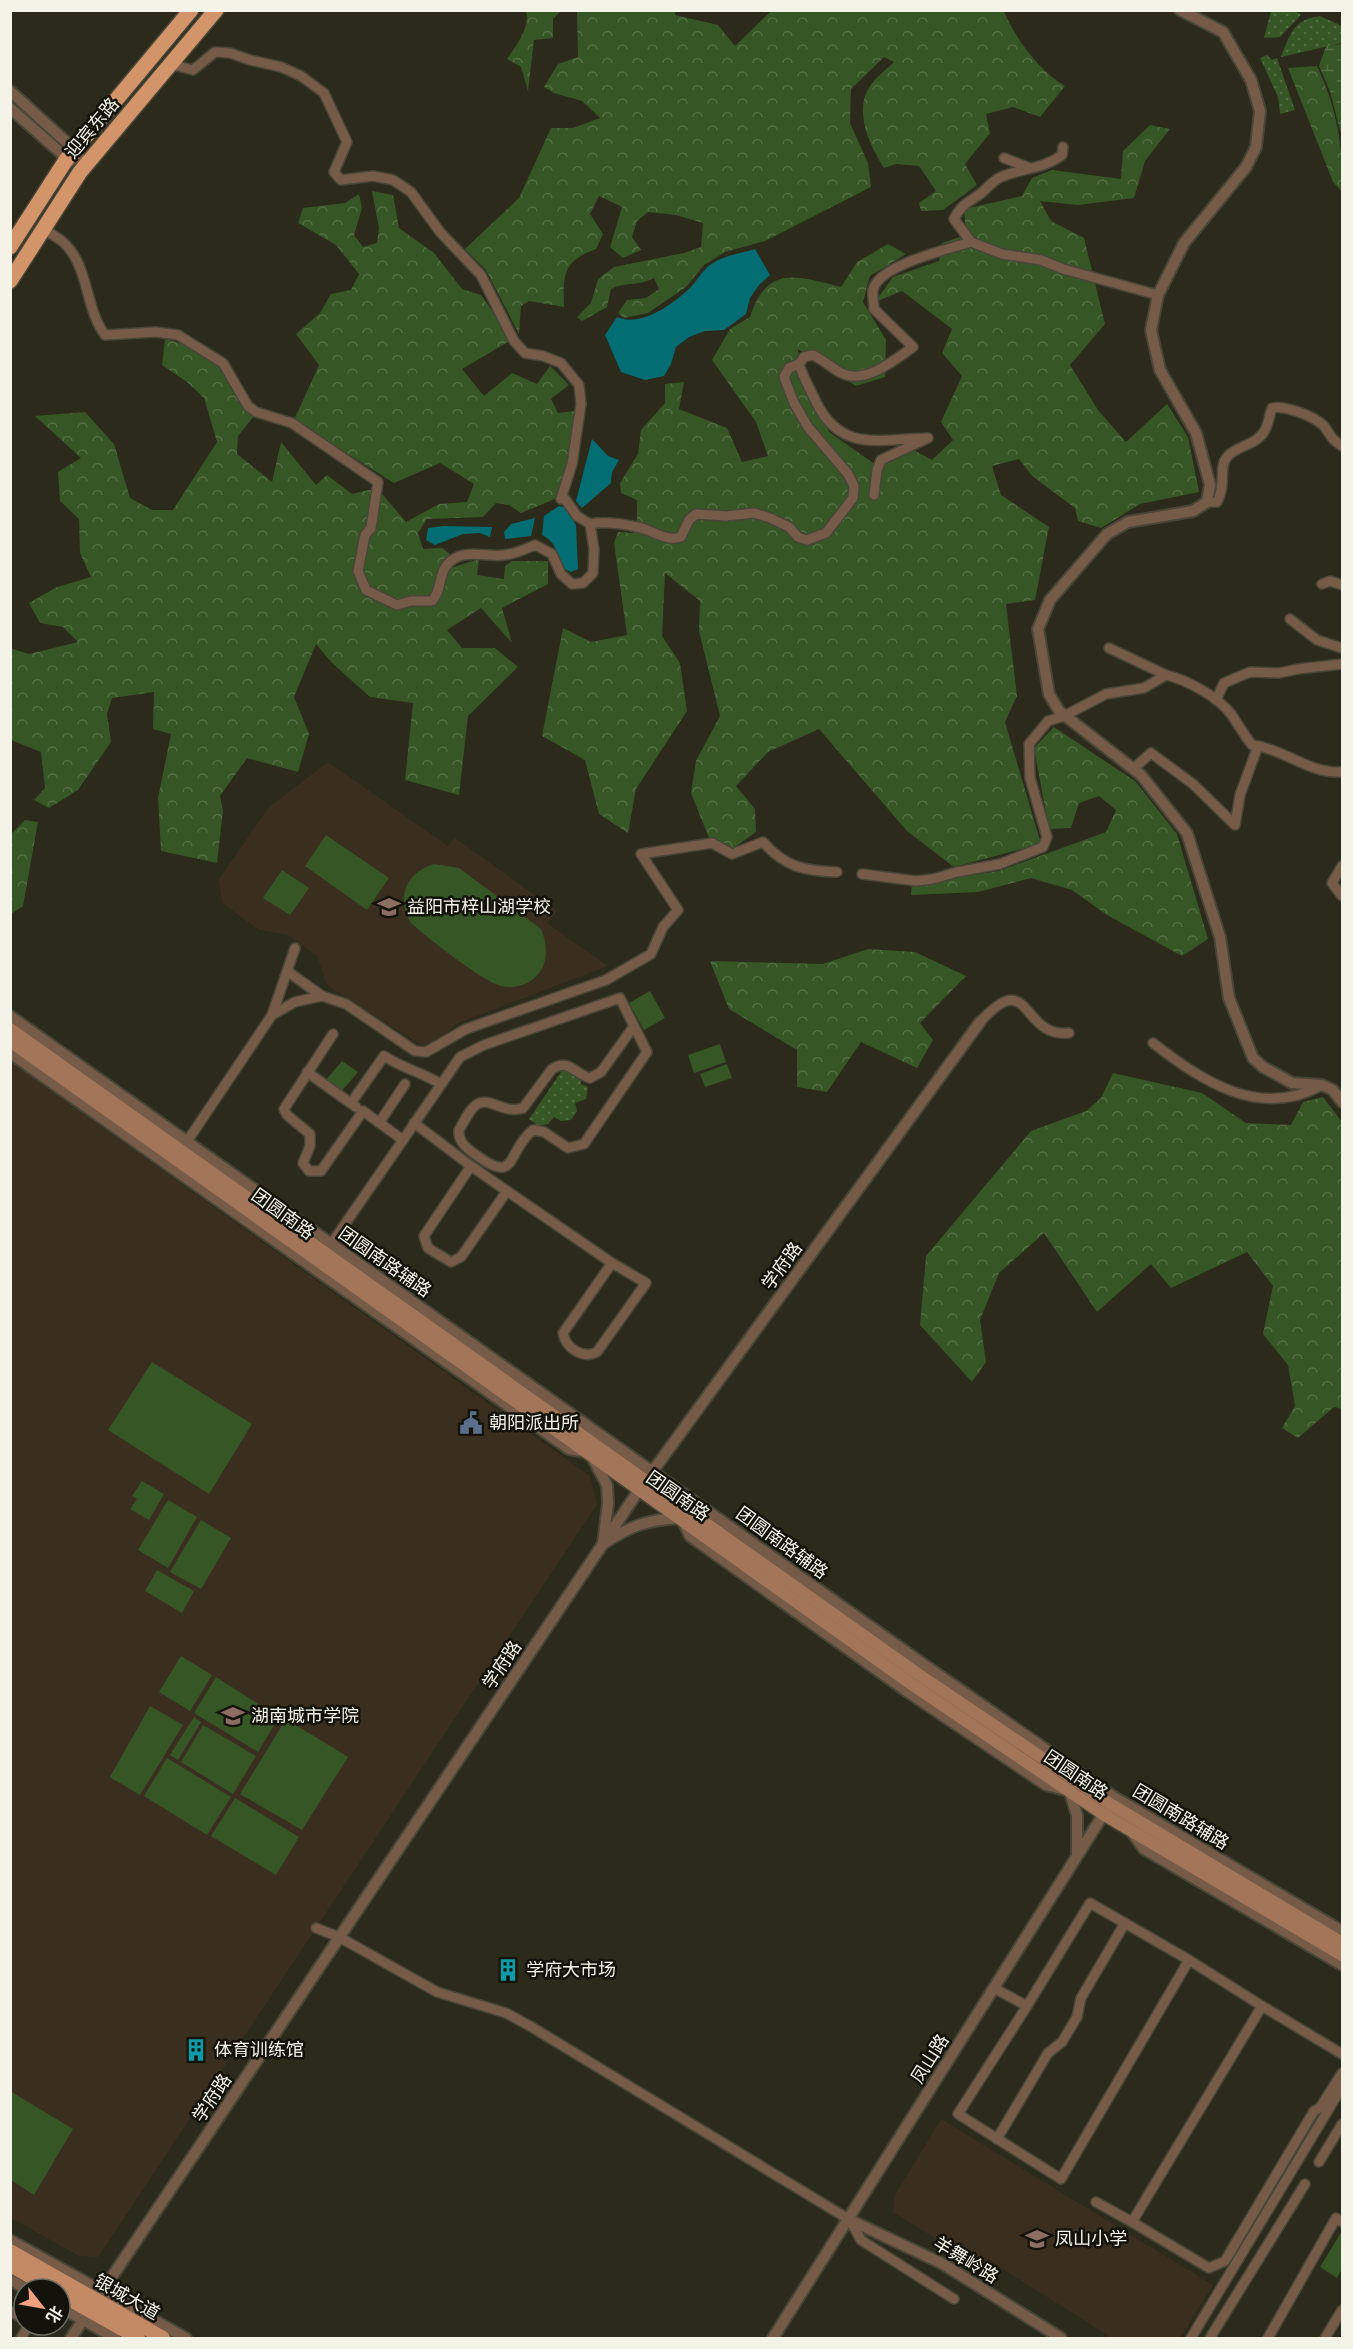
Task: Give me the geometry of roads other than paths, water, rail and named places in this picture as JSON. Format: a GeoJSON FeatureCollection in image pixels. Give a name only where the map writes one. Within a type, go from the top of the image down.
{"type":"FeatureCollection","features":[{"type":"Feature","properties":{"kind":"highway","name":"迎宾东路"},"geometry":{"type":"LineString","coordinates":[[10,281],[85,166],[216,10]]}},
{"type":"Feature","properties":{"kind":"highway","name":"迎宾东路"},"geometry":{"type":"LineString","coordinates":[[10,247],[70,155],[189,11]]}},
{"type":"Feature","properties":{"kind":"main road","name":"团圆南路"},"geometry":{"type":"LineString","coordinates":[[10,1029],[184,1146],[646,1481],[918,1674],[1109,1805],[1342,1943]]}},
{"type":"Feature","properties":{"kind":"main road","name":"团圆南路"},"geometry":{"type":"LineString","coordinates":[[10,1041],[589,1454],[646,1481],[681,1520],[1069,1791],[1109,1805],[1131,1831],[1342,1955]]}},
{"type":"Feature","properties":{"kind":"main road","name":"银城大道"},"geometry":{"type":"LineString","coordinates":[[10,2251],[138,2338]]}},
{"type":"Feature","properties":{"kind":"main road"},"geometry":{"type":"LineString","coordinates":[[10,2265],[31,2277]]}},
{"type":"Feature","properties":{"kind":"main road","name":"银城大道"},"geometry":{"type":"LineString","coordinates":[[72,2298],[163,2338]]}},
{"type":"Feature","properties":{"kind":"street"},"geometry":{"type":"LineString","coordinates":[[1180,10],[1223,32],[1254,87],[1260,111],[1260,130],[1256,147],[1246,167],[1191,233],[1158,295],[1151,330],[1160,370],[1196,433],[1210,485],[1207,502]]}},
{"type":"Feature","properties":{"kind":"street"},"geometry":{"type":"LineString","coordinates":[[171,64],[193,70],[214,52],[230,52],[250,60],[281,66],[301,76],[324,93],[347,142],[334,172],[341,180],[373,176],[393,180],[411,192],[440,232],[481,275],[514,341],[525,353],[543,356],[561,363],[579,386],[581,404],[572,464],[561,499],[565,499],[577,516],[590,524],[601,522],[636,526],[671,540],[681,537],[689,520],[696,514],[726,516],[753,513],[789,527],[798,537],[807,540],[826,533],[853,498],[854,486],[848,474],[808,427],[794,403],[784,376],[789,368],[799,364],[804,357],[813,355],[843,374],[865,374],[888,365],[913,347],[874,309],[873,289],[882,275],[918,259],[971,242]]}},
{"type":"Feature","properties":{"kind":"street"},"geometry":{"type":"LineString","coordinates":[[10,92],[70,155]]}},
{"type":"Feature","properties":{"kind":"street"},"geometry":{"type":"LineString","coordinates":[[10,108],[85,166]]}},
{"type":"Feature","properties":{"kind":"street"},"geometry":{"type":"LineString","coordinates":[[1064,147],[1062,155],[1051,163],[1002,177],[962,205],[954,219],[971,242],[1002,254],[1041,260],[1063,269],[1158,295]]}},
{"type":"Feature","properties":{"kind":"street"},"geometry":{"type":"LineString","coordinates":[[1004,158],[1030,168]]}},
{"type":"Feature","properties":{"kind":"street"},"geometry":{"type":"LineString","coordinates":[[44,229],[65,243],[75,260],[98,325],[105,336],[156,332],[178,335],[224,363],[248,406],[292,423],[378,482],[371,528],[366,535],[358,571],[366,590],[397,605],[411,601],[432,601],[439,594],[441,576],[447,566],[458,557],[485,553],[501,556],[535,545],[552,554],[561,574],[572,584],[583,583],[593,573],[594,549],[590,524]]}},
{"type":"Feature","properties":{"kind":"street"},"geometry":{"type":"LineString","coordinates":[[799,364],[825,420],[837,431],[867,441],[928,438],[881,460],[877,470],[874,495]]}},
{"type":"Feature","properties":{"kind":"street"},"geometry":{"type":"LineString","coordinates":[[1342,446],[1330,439],[1322,425],[1288,408],[1272,408],[1265,431],[1227,456],[1223,464],[1224,490],[1217,502],[1207,502],[1193,511],[1128,522],[1107,534],[1050,600],[1038,629],[1049,694],[1059,711],[1133,769],[1187,833],[1220,937],[1229,998],[1253,1058],[1263,1067],[1292,1083],[1322,1085],[1333,1090],[1342,1102]]}},
{"type":"Feature","properties":{"kind":"street"},"geometry":{"type":"LineString","coordinates":[[1322,584],[1330,581],[1342,585]]}},
{"type":"Feature","properties":{"kind":"street"},"geometry":{"type":"LineString","coordinates":[[1290,619],[1317,640],[1342,648]]}},
{"type":"Feature","properties":{"kind":"street"},"geometry":{"type":"LineString","coordinates":[[1109,648],[1166,675],[1176,677],[1216,700],[1231,714],[1252,745],[1267,747],[1325,773],[1342,772]]}},
{"type":"Feature","properties":{"kind":"street"},"geometry":{"type":"LineString","coordinates":[[1216,700],[1224,682],[1250,672],[1280,673],[1342,664]]}},
{"type":"Feature","properties":{"kind":"street"},"geometry":{"type":"LineString","coordinates":[[862,874],[916,881],[933,879],[1000,864],[1043,847],[1047,837],[1030,778],[1029,744],[1048,721],[1064,716],[1106,694],[1144,688],[1166,675]]}},
{"type":"Feature","properties":{"kind":"street"},"geometry":{"type":"LineString","coordinates":[[1133,769],[1151,753],[1193,784],[1235,825],[1239,795],[1258,746]]}},
{"type":"Feature","properties":{"kind":"street"},"geometry":{"type":"LineString","coordinates":[[287,971],[322,996],[346,1004],[415,1051],[426,1052],[466,1029],[606,980],[651,954],[663,927],[678,910],[641,854],[711,843],[732,854],[763,842],[777,858],[792,866],[837,872]]}},
{"type":"Feature","properties":{"kind":"street"},"geometry":{"type":"LineString","coordinates":[[1342,866],[1332,883],[1342,896]]}},
{"type":"Feature","properties":{"kind":"street"},"geometry":{"type":"LineString","coordinates":[[10,1016],[184,1146],[273,1016],[295,948]]}},
{"type":"Feature","properties":{"kind":"street"},"geometry":{"type":"LineString","coordinates":[[273,1016],[295,1002],[322,996]]}},
{"type":"Feature","properties":{"kind":"street"},"geometry":{"type":"LineString","coordinates":[[328,1249],[460,1057],[476,1049],[620,998],[634,1026],[647,1052],[584,1144],[568,1148],[544,1132],[533,1130],[510,1163],[498,1168],[491,1167],[460,1140],[459,1130],[475,1105],[487,1102],[508,1111],[523,1108],[552,1069],[558,1065],[569,1066],[585,1077],[597,1076],[634,1026]]}},
{"type":"Feature","properties":{"kind":"street"},"geometry":{"type":"LineString","coordinates":[[980,1023],[996,1004],[1008,999],[1016,1000],[1038,1023],[1052,1032],[1069,1033]]}},
{"type":"Feature","properties":{"kind":"street","name":"学府路"},"geometry":{"type":"LineString","coordinates":[[71,2338],[646,1481],[980,1023]]}},
{"type":"Feature","properties":{"kind":"street"},"geometry":{"type":"LineString","coordinates":[[333,1034],[284,1109],[287,1115],[310,1134],[310,1146],[303,1163],[309,1172],[321,1171],[363,1111]]}},
{"type":"Feature","properties":{"kind":"street"},"geometry":{"type":"LineString","coordinates":[[1153,1043],[1182,1065],[1249,1098],[1274,1100],[1306,1094],[1322,1085]]}},
{"type":"Feature","properties":{"kind":"street"},"geometry":{"type":"LineString","coordinates":[[10,1053],[568,1449],[589,1454],[607,1485],[608,1503],[603,1544]]}},
{"type":"Feature","properties":{"kind":"street"},"geometry":{"type":"LineString","coordinates":[[351,1103],[384,1056],[406,1070],[422,1072],[441,1084]]}},
{"type":"Feature","properties":{"kind":"street"},"geometry":{"type":"LineString","coordinates":[[307,1072],[403,1140]]}},
{"type":"Feature","properties":{"kind":"street"},"geometry":{"type":"LineString","coordinates":[[379,1123],[405,1084]]}},
{"type":"Feature","properties":{"kind":"street"},"geometry":{"type":"LineString","coordinates":[[414,1123],[507,1191],[612,1263],[646,1283],[597,1352],[588,1356],[567,1344],[562,1333],[612,1263]]}},
{"type":"Feature","properties":{"kind":"street"},"geometry":{"type":"LineString","coordinates":[[471,1166],[423,1236],[428,1248],[446,1261],[456,1261],[507,1191]]}},
{"type":"Feature","properties":{"kind":"street"},"geometry":{"type":"LineString","coordinates":[[603,1544],[625,1530],[650,1520],[681,1520]]}},
{"type":"Feature","properties":{"kind":"street"},"geometry":{"type":"LineString","coordinates":[[1069,1791],[1077,1815],[1077,1856]]}},
{"type":"Feature","properties":{"kind":"street","name":"凤山路"},"geometry":{"type":"LineString","coordinates":[[773,2338],[850,2220],[1109,1805]]}},
{"type":"Feature","properties":{"kind":"street","name":"团圆南路辅路"},"geometry":{"type":"LineString","coordinates":[[1109,1805],[1342,1931]]}},
{"type":"Feature","properties":{"kind":"street","name":"团圆南路辅路"},"geometry":{"type":"LineString","coordinates":[[1131,1831],[1144,1849],[1342,1965]]}},
{"type":"Feature","properties":{"kind":"street"},"geometry":{"type":"LineString","coordinates":[[1189,1960],[1061,2179],[958,2114],[1090,1903],[1189,1960],[1342,2054]]}},
{"type":"Feature","properties":{"kind":"street"},"geometry":{"type":"LineString","coordinates":[[997,2139],[1048,2054],[1062,2043],[1077,2017],[1081,1998],[1125,1923]]}},
{"type":"Feature","properties":{"kind":"street"},"geometry":{"type":"LineString","coordinates":[[316,1928],[339,1937],[437,1992],[506,2013],[530,2026],[850,2220],[861,2240],[954,2299]]}},
{"type":"Feature","properties":{"kind":"street"},"geometry":{"type":"LineString","coordinates":[[994,1988],[1027,2006]]}},
{"type":"Feature","properties":{"kind":"street"},"geometry":{"type":"LineString","coordinates":[[1132,2222],[1262,2006]]}},
{"type":"Feature","properties":{"kind":"street"},"geometry":{"type":"LineString","coordinates":[[1096,2202],[1209,2268],[1225,2261],[1314,2111],[1320,2108],[1342,2073]]}},
{"type":"Feature","properties":{"kind":"street"},"geometry":{"type":"LineString","coordinates":[[1191,2338],[1342,2087]]}},
{"type":"Feature","properties":{"kind":"street"},"geometry":{"type":"LineString","coordinates":[[1319,2162],[1342,2124]]}},
{"type":"Feature","properties":{"kind":"street"},"geometry":{"type":"LineString","coordinates":[[1210,2338],[1305,2184]]}},
{"type":"Feature","properties":{"kind":"street"},"geometry":{"type":"LineString","coordinates":[[1268,2338],[1336,2218],[1342,2222]]}},
{"type":"Feature","properties":{"kind":"street","name":"羊舞岭路"},"geometry":{"type":"LineString","coordinates":[[850,2220],[943,2264],[1061,2338]]}},
{"type":"Feature","properties":{"kind":"street"},"geometry":{"type":"LineString","coordinates":[[10,2240],[93,2306],[115,2338]]}},
{"type":"Feature","properties":{"kind":"street"},"geometry":{"type":"LineString","coordinates":[[72,2307],[93,2306],[186,2338]]}},
{"type":"Feature","properties":{"kind":"street"},"geometry":{"type":"LineString","coordinates":[[1325,2338],[1342,2310]]}},
{"type":"Feature","properties":{"kind":"water"},"geometry":{"type":"Polygon","coordinates":[[[755,249],[770,275],[750,298],[746,314],[724,330],[705,331],[689,337],[676,347],[671,364],[664,376],[645,380],[621,372],[605,335],[617,317],[626,320],[647,317],[685,293],[710,265],[726,257],[755,249]]]}},
{"type":"Feature","properties":{"kind":"water"},"geometry":{"type":"Polygon","coordinates":[[[592,439],[608,456],[619,460],[612,472],[611,483],[582,508],[576,501],[592,439]]]}},
{"type":"Feature","properties":{"kind":"water"},"geometry":{"type":"Polygon","coordinates":[[[559,506],[565,507],[576,525],[578,569],[571,572],[560,567],[553,544],[542,535],[544,516],[559,506]]]}},
{"type":"Feature","properties":{"kind":"water"},"geometry":{"type":"Polygon","coordinates":[[[535,518],[531,536],[505,539],[504,532],[511,524],[535,518]]]}},
{"type":"Feature","properties":{"kind":"water"},"geometry":{"type":"Polygon","coordinates":[[[492,527],[490,537],[480,533],[463,534],[435,545],[426,540],[428,528],[492,527]]]}},
{"type":"Feature","properties":{"kind":"place","name":"益阳市梓山湖学校"},"geometry":{"type":"Point","coordinates":[389,907]}},
{"type":"Feature","properties":{"kind":"place","name":"朝阳派出所"},"geometry":{"type":"Point","coordinates":[471,1423]}},
{"type":"Feature","properties":{"kind":"place","name":"湖南城市学院"},"geometry":{"type":"Point","coordinates":[233,1716]}},
{"type":"Feature","properties":{"kind":"place","name":"学府大市场"},"geometry":{"type":"Point","coordinates":[508,1970]}},
{"type":"Feature","properties":{"kind":"place","name":"体育训练馆"},"geometry":{"type":"Point","coordinates":[196,2050]}},
{"type":"Feature","properties":{"kind":"place","name":"凤山小学"},"geometry":{"type":"Point","coordinates":[1037,2239]}}]}
